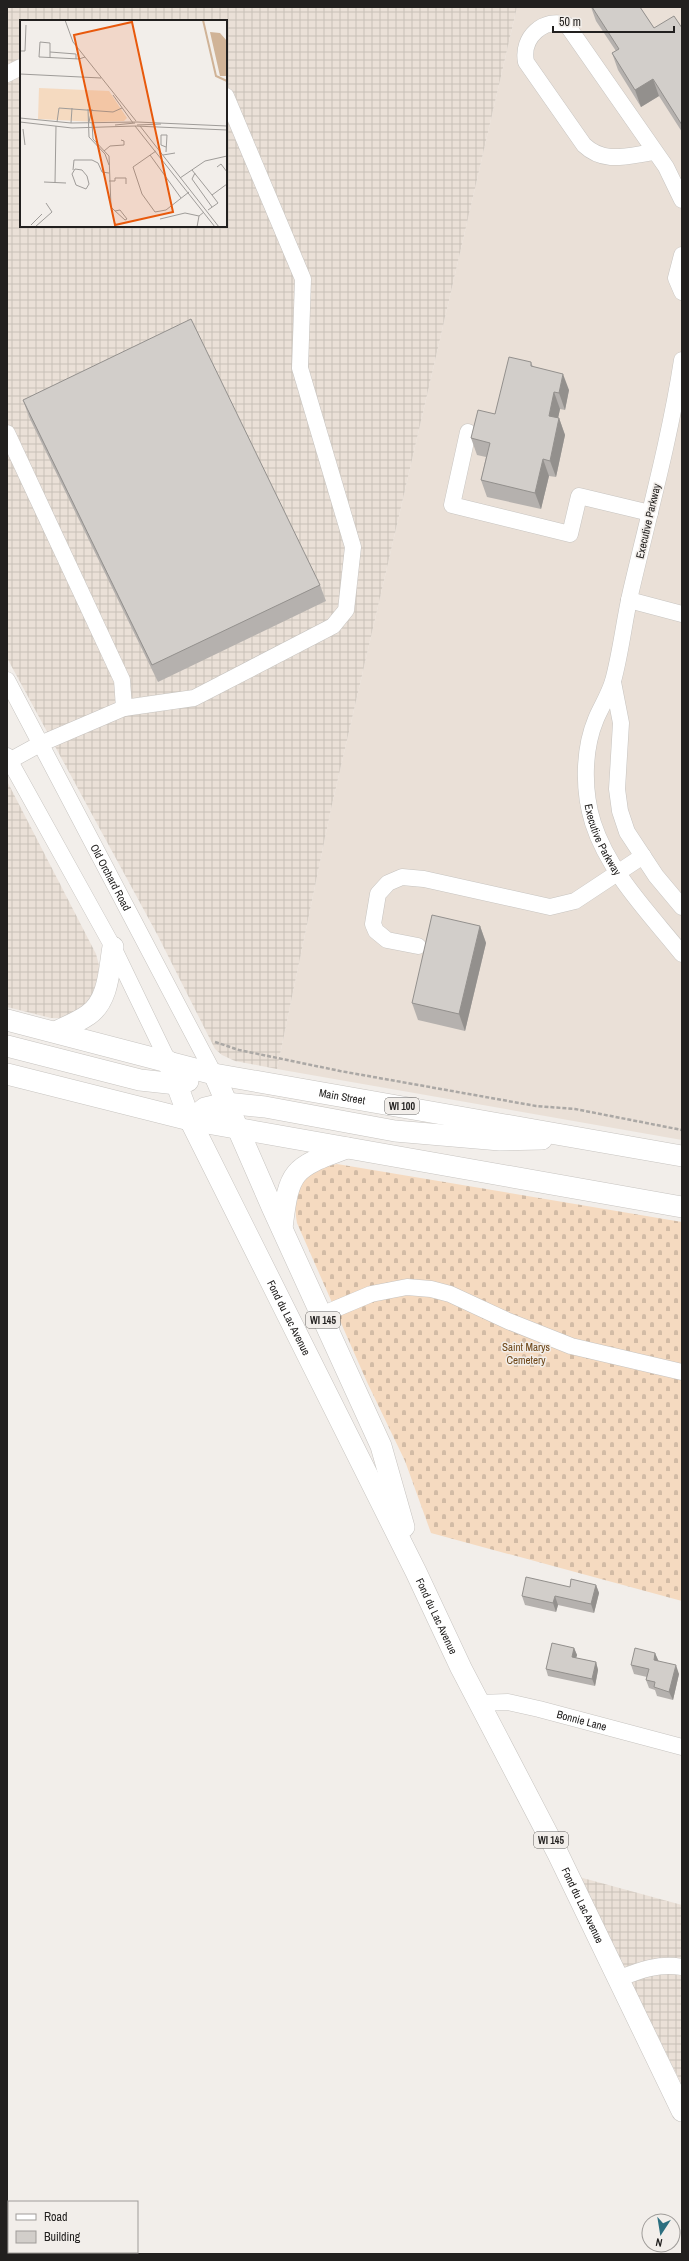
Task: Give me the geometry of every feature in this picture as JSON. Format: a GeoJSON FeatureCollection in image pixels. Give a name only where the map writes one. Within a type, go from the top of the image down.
{"type":"FeatureCollection","features":[{"type":"Feature","properties":{"kind":"main road"},"geometry":{"type":"LineString","coordinates":[[55,1032],[89,1015],[96,1008],[104,996],[113,947]]}},
{"type":"Feature","properties":{"kind":"main road","name":"Main Street"},"geometry":{"type":"LineString","coordinates":[[7,1020],[214,1074],[591,1138],[682,1156]]}},
{"type":"Feature","properties":{"kind":"main road"},"geometry":{"type":"LineString","coordinates":[[7,1046],[140,1080],[178,1084],[214,1074]]}},
{"type":"Feature","properties":{"kind":"main road","name":"Fond du Lac Avenue"},"geometry":{"type":"LineString","coordinates":[[168,1061],[178,1084],[190,1120],[416,1572],[461,1668],[558,1854],[682,2111]]}},
{"type":"Feature","properties":{"kind":"main road"},"geometry":{"type":"LineString","coordinates":[[7,1074],[190,1120],[682,1207]]}},
{"type":"Feature","properties":{"kind":"main road","name":"Fond du Lac Avenue"},"geometry":{"type":"LineString","coordinates":[[214,1074],[381,1446],[416,1572]]}},
{"type":"Feature","properties":{"kind":"main road"},"geometry":{"type":"LineString","coordinates":[[190,1120],[205,1108],[226,1103],[265,1107],[395,1131],[500,1140],[591,1138]]}},
{"type":"Feature","properties":{"kind":"main road"},"geometry":{"type":"LineString","coordinates":[[282,1228],[286,1198],[290,1182],[293,1178],[311,1162],[349,1148]]}},
{"type":"Feature","properties":{"kind":"street"},"geometry":{"type":"LineString","coordinates":[[655,152],[601,157],[588,149],[526,62],[525,48],[531,35],[544,25],[557,22],[567,25],[666,167],[682,200]]}},
{"type":"Feature","properties":{"kind":"street"},"geometry":{"type":"LineString","coordinates":[[7,74],[20,68]]}},
{"type":"Feature","properties":{"kind":"street"},"geometry":{"type":"LineString","coordinates":[[168,1061],[113,947],[8,759],[124,708],[194,698],[333,626],[346,610],[353,547],[300,368],[303,279],[227,98]]}},
{"type":"Feature","properties":{"kind":"street"},"geometry":{"type":"LineString","coordinates":[[679,285],[682,255]]}},
{"type":"Feature","properties":{"kind":"street","name":"Executive Parkway"},"geometry":{"type":"LineString","coordinates":[[682,360],[674,411],[629,600],[612,682],[595,721],[587,757],[587,795],[593,822],[602,848],[633,894],[682,954]]}},
{"type":"Feature","properties":{"kind":"street"},"geometry":{"type":"LineString","coordinates":[[468,432],[452,505],[570,534],[579,496],[650,512]]}},
{"type":"Feature","properties":{"kind":"street"},"geometry":{"type":"LineString","coordinates":[[7,433],[122,680],[124,708]]}},
{"type":"Feature","properties":{"kind":"street"},"geometry":{"type":"LineString","coordinates":[[629,600],[682,614]]}},
{"type":"Feature","properties":{"kind":"street","name":"Old Orchard Road"},"geometry":{"type":"LineString","coordinates":[[7,680],[214,1074]]}},
{"type":"Feature","properties":{"kind":"street","name":"Executive Parkway"},"geometry":{"type":"LineString","coordinates":[[612,682],[621,722],[617,789],[620,811],[627,832],[643,856],[682,907]]}},
{"type":"Feature","properties":{"kind":"street"},"geometry":{"type":"LineString","coordinates":[[418,946],[387,940],[376,931],[373,924],[378,894],[388,883],[402,878],[424,879],[550,907],[575,901],[643,856]]}},
{"type":"Feature","properties":{"kind":"street"},"geometry":{"type":"LineString","coordinates":[[321,1315],[371,1294],[407,1287],[430,1289],[450,1294],[508,1321],[570,1346],[678,1366]]}},
{"type":"Feature","properties":{"kind":"street","name":"Bonnie Lane"},"geometry":{"type":"LineString","coordinates":[[479,1703],[508,1702],[682,1747]]}},
{"type":"Feature","properties":{"kind":"street"},"geometry":{"type":"LineString","coordinates":[[618,1979],[658,1966],[682,1967]]}},
{"type":"Feature","properties":{"kind":"path"},"geometry":{"type":"LineString","coordinates":[[213,1042],[239,1050],[340,1071],[536,1106],[575,1109],[682,1130]]}},
{"type":"Feature","properties":{"kind":"shaded area"},"geometry":{"type":"Polygon","coordinates":[[[7,7],[517,7],[331,809],[277,1069],[235,1061],[222,1055],[215,1049],[157,934],[7,658],[7,7]]]}},
{"type":"Feature","properties":{"kind":"shaded area"},"geometry":{"type":"Polygon","coordinates":[[[517,7],[682,7],[682,1140],[277,1069],[331,809],[517,7]]]}},
{"type":"Feature","properties":{"kind":"shaded area"},"geometry":{"type":"Polygon","coordinates":[[[7,781],[96,954],[100,969],[98,984],[87,1006],[66,1018],[51,1018],[7,1007],[7,781]]]}},
{"type":"Feature","properties":{"kind":"shaded area"},"geometry":{"type":"Polygon","coordinates":[[[579,1877],[682,1905],[682,2085],[668,2057],[579,1877]]]}},
{"type":"Feature","properties":{"kind":"green space","name":"Saint Marys Cemetery"},"geometry":{"type":"Polygon","coordinates":[[[337,1164],[682,1222],[682,1601],[431,1533],[405,1461],[367,1382],[297,1223],[296,1200],[301,1183],[315,1171],[337,1164]]]}},
{"type":"Feature","properties":{"kind":"building"},"geometry":{"type":"Polygon","coordinates":[[[592,7],[640,7],[654,28],[674,16],[682,28],[682,125],[653,79],[635,90],[612,53],[619,49],[592,7]]]}},
{"type":"Feature","properties":{"kind":"building"},"geometry":{"type":"Polygon","coordinates":[[[191,319],[320,585],[152,665],[23,400],[191,319]]]}},
{"type":"Feature","properties":{"kind":"building"},"geometry":{"type":"Polygon","coordinates":[[[509,357],[531,362],[531,366],[563,374],[559,393],[554,392],[549,416],[559,418],[550,461],[543,459],[535,493],[481,480],[490,443],[471,438],[478,410],[495,414],[509,357]]]}},
{"type":"Feature","properties":{"kind":"building"},"geometry":{"type":"Polygon","coordinates":[[[432,915],[480,926],[459,1014],[412,1003],[432,915]]]}},
{"type":"Feature","properties":{"kind":"building"},"geometry":{"type":"Polygon","coordinates":[[[526,1577],[570,1587],[571,1579],[596,1585],[591,1604],[555,1596],[553,1603],[522,1596],[526,1577]]]}},
{"type":"Feature","properties":{"kind":"building"},"geometry":{"type":"Polygon","coordinates":[[[552,1643],[574,1648],[572,1657],[596,1662],[592,1679],[546,1669],[552,1643]]]}},
{"type":"Feature","properties":{"kind":"building"},"geometry":{"type":"Polygon","coordinates":[[[635,1648],[655,1653],[654,1660],[676,1665],[669,1692],[654,1687],[655,1682],[646,1680],[649,1669],[631,1665],[635,1648]]]}}]}
